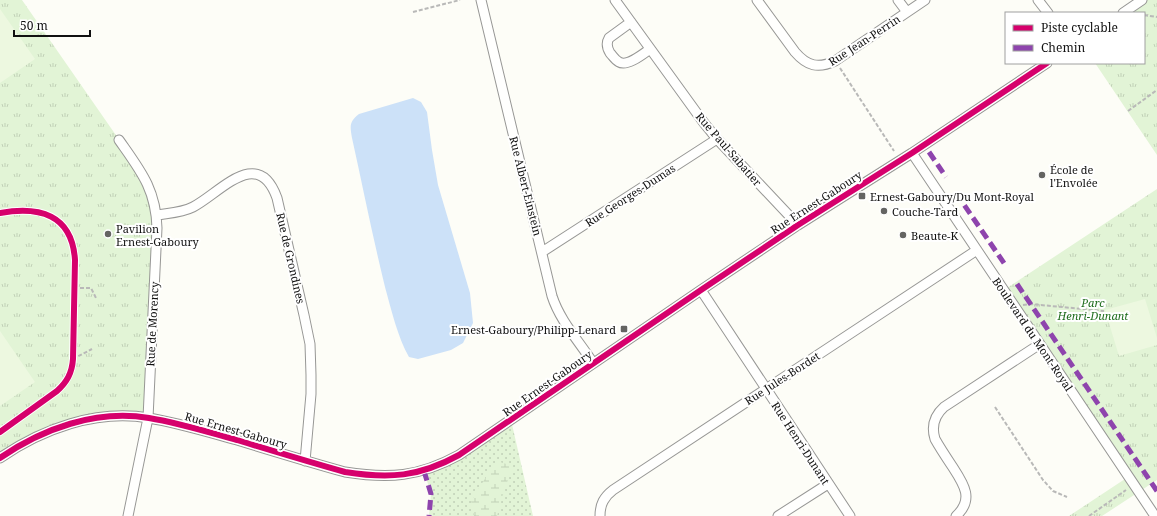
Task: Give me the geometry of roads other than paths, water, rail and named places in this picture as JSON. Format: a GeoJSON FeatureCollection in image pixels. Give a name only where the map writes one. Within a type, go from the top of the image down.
{"type":"FeatureCollection","features":[{"type":"Feature","properties":{"kind":"street","name":"Rue Albert-Einstein"},"geometry":{"type":"LineString","coordinates":[[481,0],[555,305],[560,316],[593,363]]}},
{"type":"Feature","properties":{"kind":"street","name":"Rue Paul-Sabatier"},"geometry":{"type":"LineString","coordinates":[[615,0],[717,139],[798,225]]}},
{"type":"Feature","properties":{"kind":"street","name":"Rue Jean-Perrin"},"geometry":{"type":"LineString","coordinates":[[757,0],[801,59],[807,63],[821,66],[835,61],[925,0]]}},
{"type":"Feature","properties":{"kind":"street"},"geometry":{"type":"LineString","coordinates":[[898,0],[907,12]]}},
{"type":"Feature","properties":{"kind":"street"},"geometry":{"type":"LineString","coordinates":[[1038,0],[1047,12]]}},
{"type":"Feature","properties":{"kind":"street"},"geometry":{"type":"LineString","coordinates":[[1124,12],[1142,0]]}},
{"type":"Feature","properties":{"kind":"street"},"geometry":{"type":"LineString","coordinates":[[631,22],[609,38],[607,42],[608,50],[615,59],[623,64],[630,62],[650,49]]}},
{"type":"Feature","properties":{"kind":"street","name":"Rue Ernest-Gaboury"},"geometry":{"type":"LineString","coordinates":[[0,458],[43,433],[72,423],[119,416],[148,418],[206,431],[345,472],[373,476],[402,476],[436,466],[459,455],[798,225],[912,153],[1046,64]]}},
{"type":"Feature","properties":{"kind":"street","name":"Rue Georges-Dumas"},"geometry":{"type":"LineString","coordinates":[[542,252],[717,139]]}},
{"type":"Feature","properties":{"kind":"street","name":"Rue de Morency"},"geometry":{"type":"LineString","coordinates":[[119,140],[145,178],[154,200],[157,214],[148,418],[128,516]]}},
{"type":"Feature","properties":{"kind":"street","name":"Boulevard du Mont-Royal"},"geometry":{"type":"LineString","coordinates":[[912,153],[1155,516]]}},
{"type":"Feature","properties":{"kind":"street","name":"Rue de Grondines"},"geometry":{"type":"LineString","coordinates":[[157,214],[178,213],[186,210],[233,179],[248,173],[263,177],[273,189],[277,198],[310,344],[310,394],[305,461]]}},
{"type":"Feature","properties":{"kind":"street","name":"Rue Jules-Bordet"},"geometry":{"type":"LineString","coordinates":[[600,516],[602,502],[613,490],[977,250]]}},
{"type":"Feature","properties":{"kind":"street","name":"Rue Henri-Dunant"},"geometry":{"type":"LineString","coordinates":[[701,290],[850,516]]}},
{"type":"Feature","properties":{"kind":"street"},"geometry":{"type":"LineString","coordinates":[[956,516],[966,502],[967,497],[965,488],[961,479],[935,439],[933,433],[934,418],[944,407],[1040,344]]}},
{"type":"Feature","properties":{"kind":"street"},"geometry":{"type":"LineString","coordinates":[[778,516],[828,484]]}},
{"type":"Feature","properties":{"kind":"water"},"geometry":{"type":"Polygon","coordinates":[[[413,98],[421,102],[427,112],[438,185],[470,293],[473,323],[463,343],[451,350],[418,359],[409,357],[401,341],[392,314],[376,250],[352,138],[351,127],[353,119],[359,114],[413,98]]]}},
{"type":"Feature","properties":{"kind":"place","name":"École de l'Envolée"},"geometry":{"type":"Point","coordinates":[1042,175]}},
{"type":"Feature","properties":{"kind":"place","name":"Ernest-Gaboury/Du Mont-Royal"},"geometry":{"type":"Point","coordinates":[862,196]}},
{"type":"Feature","properties":{"kind":"place","name":"Couche-Tard"},"geometry":{"type":"Point","coordinates":[884,211]}},
{"type":"Feature","properties":{"kind":"place","name":"Pavilion Ernest-Gaboury"},"geometry":{"type":"Point","coordinates":[108,234]}},
{"type":"Feature","properties":{"kind":"place","name":"Beaute-K"},"geometry":{"type":"Point","coordinates":[903,235]}},
{"type":"Feature","properties":{"kind":"place","name":"Ernest-Gaboury/Philipp-Lenard"},"geometry":{"type":"Point","coordinates":[624,329]}},
{"type":"Feature","properties":{"kind":"park label","name":"Parc Henri-Dunant"},"geometry":{"type":"Point","coordinates":[1093,308]}}]}
